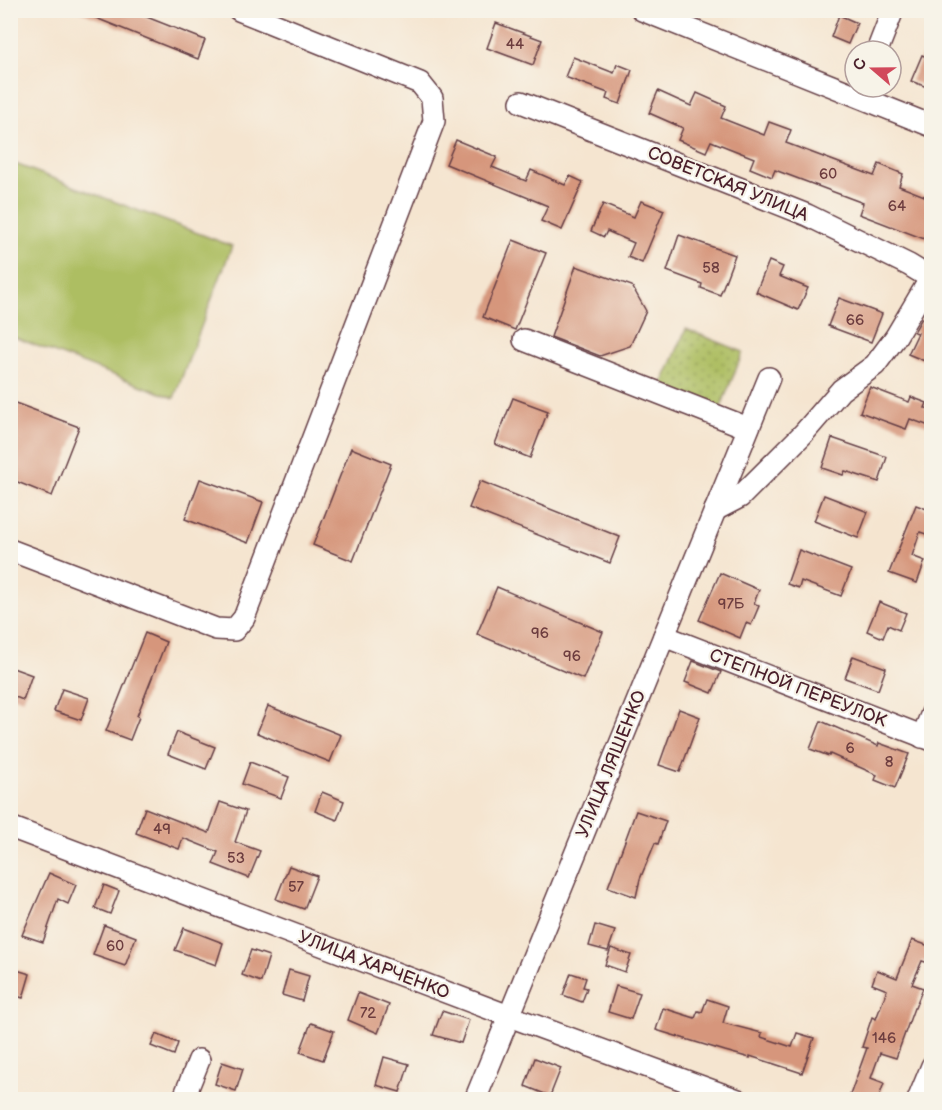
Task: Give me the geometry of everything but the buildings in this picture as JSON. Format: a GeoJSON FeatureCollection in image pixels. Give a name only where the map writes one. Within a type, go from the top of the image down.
{"type":"FeatureCollection","features":[{"type":"Feature","properties":{"kind":"street"},"geometry":{"type":"LineString","coordinates":[[10,550],[216,629],[234,630],[244,618],[434,121],[432,98],[420,83],[239,10]]}},
{"type":"Feature","properties":{"kind":"street"},"geometry":{"type":"LineString","coordinates":[[642,10],[843,85]]}},
{"type":"Feature","properties":{"kind":"street"},"geometry":{"type":"LineString","coordinates":[[881,39],[892,10]]}},
{"type":"Feature","properties":{"kind":"street"},"geometry":{"type":"LineString","coordinates":[[876,99],[932,126]]}},
{"type":"Feature","properties":{"kind":"street","name":"СОВЕТСКАЯ УЛИЦА"},"geometry":{"type":"LineString","coordinates":[[521,102],[807,215],[909,265],[931,279]]}},
{"type":"Feature","properties":{"kind":"street"},"geometry":{"type":"LineString","coordinates":[[715,510],[740,497],[803,434],[841,390],[875,365],[895,338],[931,279]]}},
{"type":"Feature","properties":{"kind":"street"},"geometry":{"type":"LineString","coordinates":[[524,340],[748,428]]}},
{"type":"Feature","properties":{"kind":"street","name":"УЛИЦА ЛЯШЕНКО"},"geometry":{"type":"LineString","coordinates":[[475,1100],[769,378]]}},
{"type":"Feature","properties":{"kind":"street","name":"СТЕПНОЙ ПЕРЕУЛОК"},"geometry":{"type":"LineString","coordinates":[[664,636],[927,739]]}},
{"type":"Feature","properties":{"kind":"street"},"geometry":{"type":"LineString","coordinates":[[927,739],[932,713]]}},
{"type":"Feature","properties":{"kind":"street","name":"УЛИЦА ХАРЧЕНКО"},"geometry":{"type":"LineString","coordinates":[[10,827],[508,1016],[738,1100]]}},
{"type":"Feature","properties":{"kind":"street"},"geometry":{"type":"LineString","coordinates":[[183,1100],[199,1060]]}},
{"type":"Feature","properties":{"kind":"street"},"geometry":{"type":"LineString","coordinates":[[918,1100],[932,1066]]}},
{"type":"Feature","properties":{"kind":"green space"},"geometry":{"type":"Polygon","coordinates":[[[10,162],[232,246],[174,398],[11,336],[10,162]]]}},
{"type":"Feature","properties":{"kind":"green space"},"geometry":{"type":"Polygon","coordinates":[[[686,329],[743,352],[720,409],[662,385],[686,329]]]}}]}
